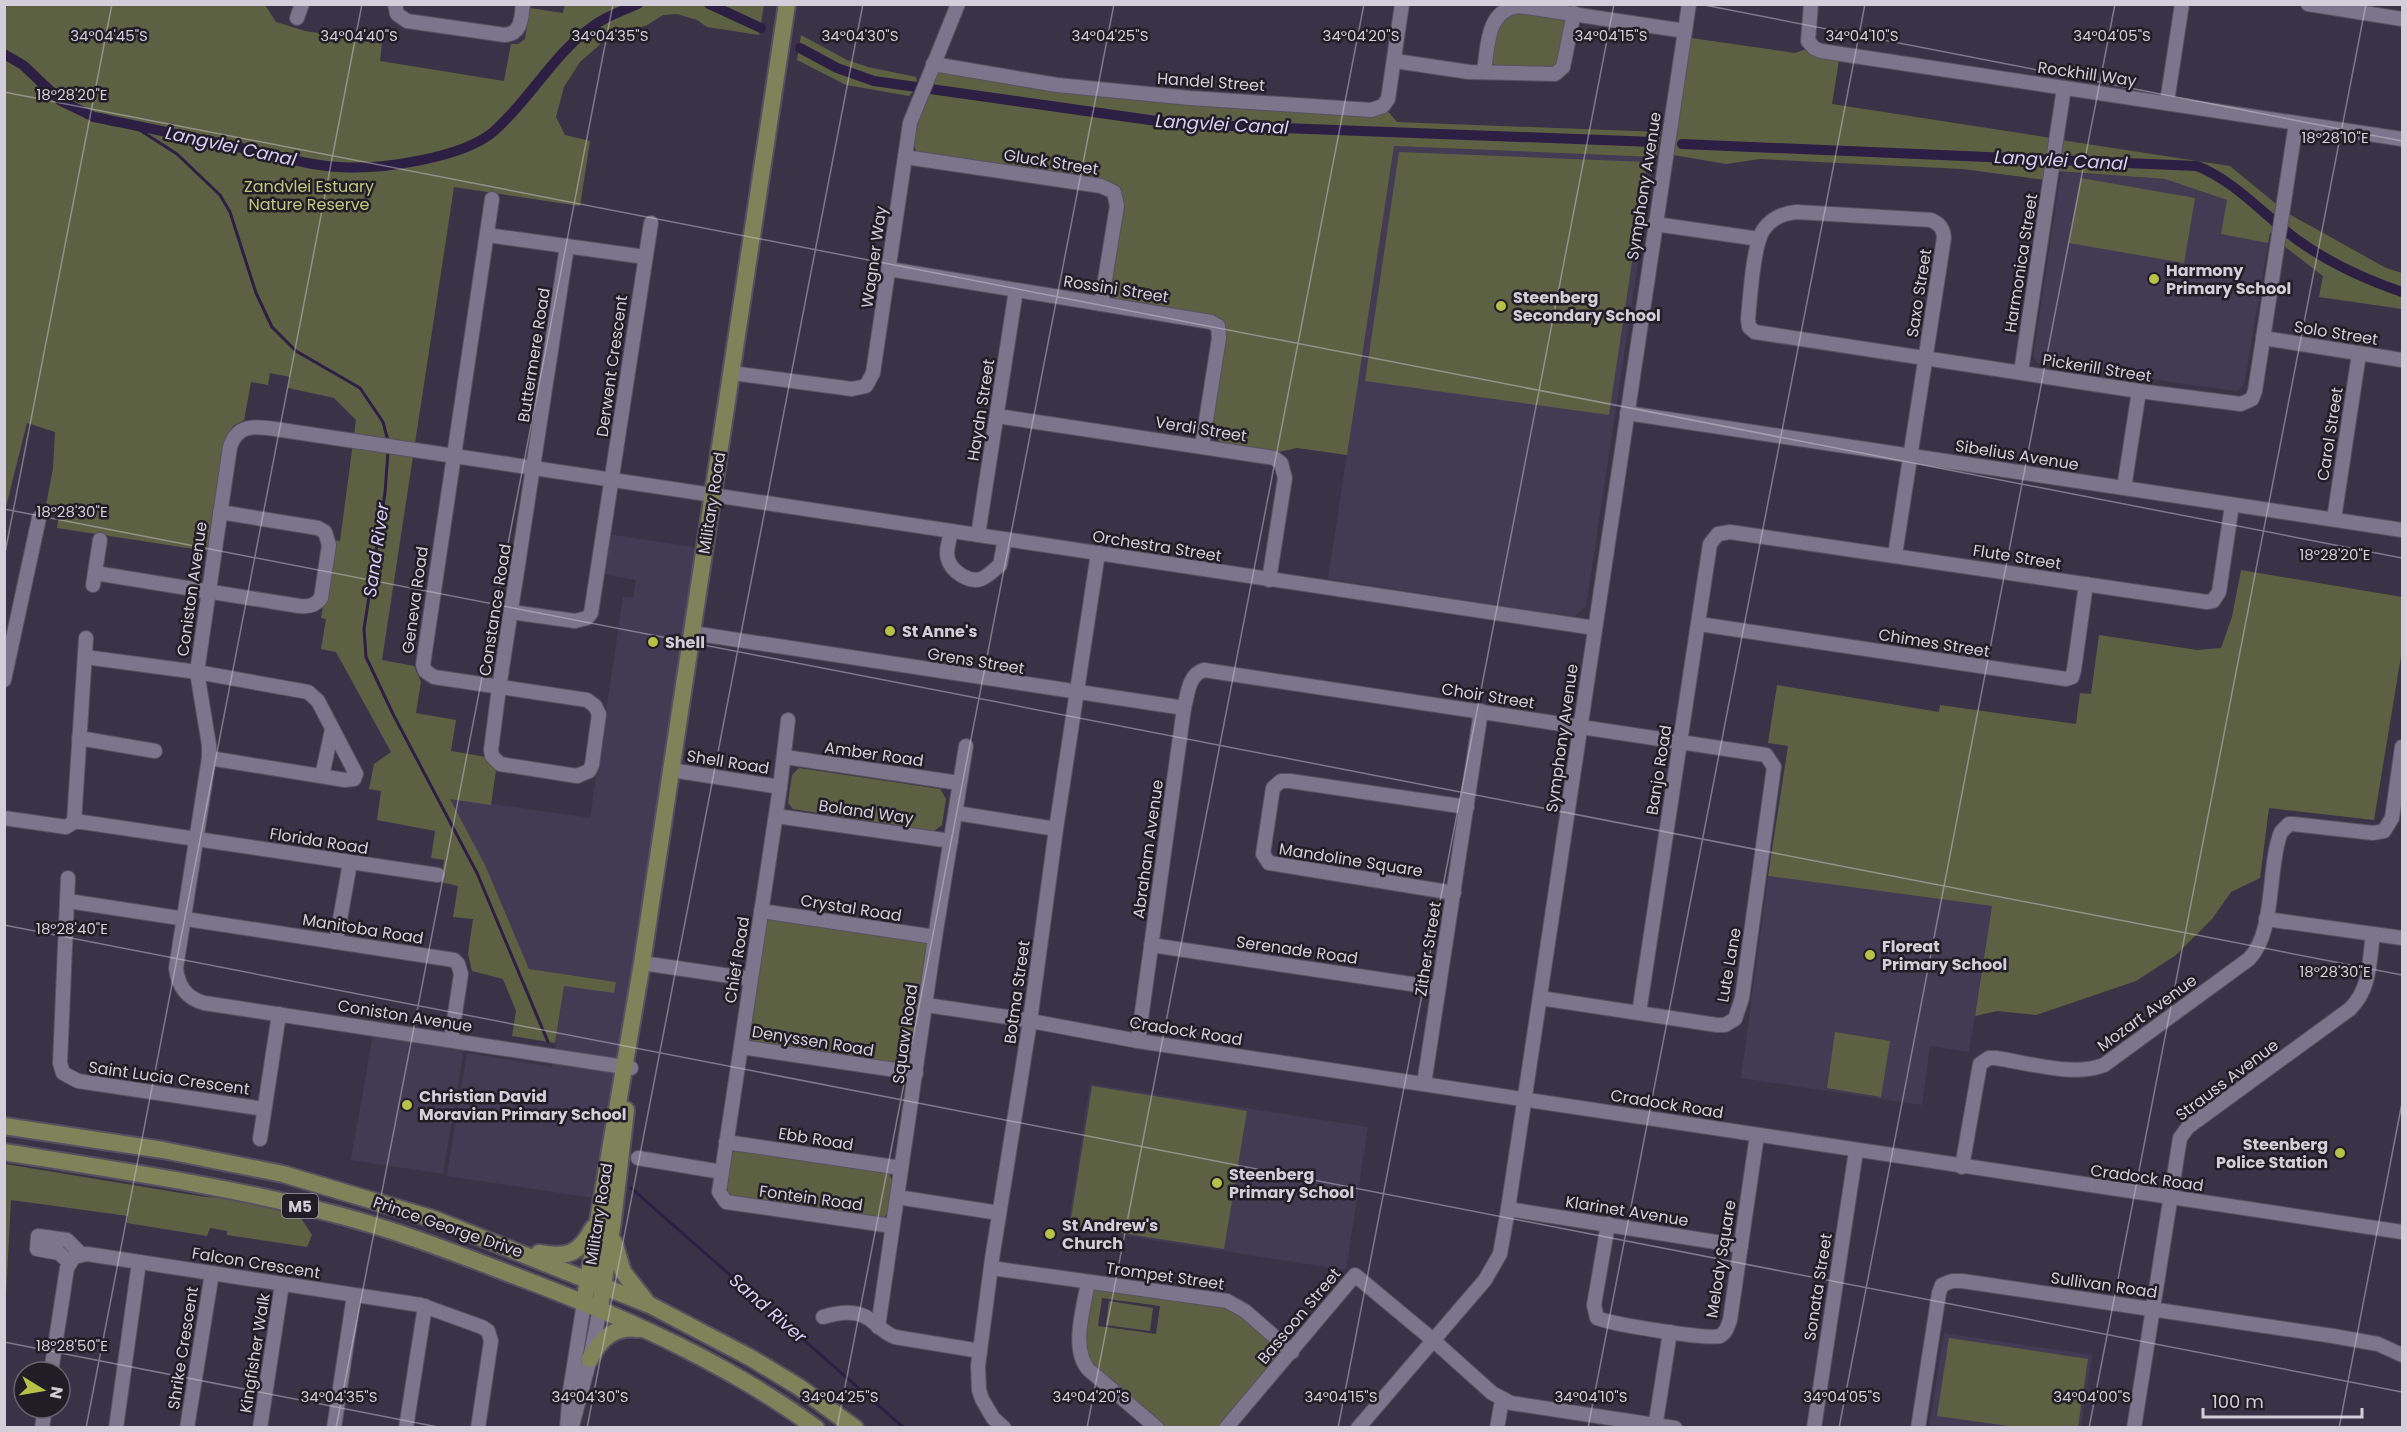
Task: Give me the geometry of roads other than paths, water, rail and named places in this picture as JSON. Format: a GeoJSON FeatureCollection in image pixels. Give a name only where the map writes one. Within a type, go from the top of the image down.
{"type":"FeatureCollection","features":[{"type":"Feature","properties":{"kind":"main road","name":"Military Road"},"geometry":{"type":"LineString","coordinates":[[592,1306],[636,1000],[787,4]]}},
{"type":"Feature","properties":{"kind":"main road","name":"Prince George Drive"},"geometry":{"type":"LineString","coordinates":[[4,1126],[163,1150],[283,1174],[434,1220],[650,1305],[799,1387],[855,1428]]}},
{"type":"Feature","properties":{"kind":"main road","name":"Prince George Drive"},"geometry":{"type":"LineString","coordinates":[[4,1152],[221,1188],[341,1216],[422,1241],[592,1306],[658,1334],[747,1382],[785,1405],[816,1428]]}},
{"type":"Feature","properties":{"kind":"main road"},"geometry":{"type":"LineString","coordinates":[[494,1242],[552,1255],[568,1254],[585,1243],[606,1221],[623,1272],[650,1305]]}},
{"type":"Feature","properties":{"kind":"main road"},"geometry":{"type":"LineString","coordinates":[[590,1359],[599,1344],[612,1332],[632,1329],[658,1334]]}},
{"type":"Feature","properties":{"kind":"street"},"geometry":{"type":"LineString","coordinates":[[297,18],[302,4]]}},
{"type":"Feature","properties":{"kind":"street"},"geometry":{"type":"LineString","coordinates":[[395,4],[397,14],[407,21],[505,35],[517,30],[523,4]]}},
{"type":"Feature","properties":{"kind":"street","name":"Wagner Way"},"geometry":{"type":"LineString","coordinates":[[732,373],[852,389],[866,386],[873,373],[912,115],[958,4]]}},
{"type":"Feature","properties":{"kind":"street","name":"Handel Street"},"geometry":{"type":"LineString","coordinates":[[933,64],[1057,85],[1190,98],[1371,110],[1383,106],[1388,99],[1402,4]]}},
{"type":"Feature","properties":{"kind":"street","name":"Symphony Avenue"},"geometry":{"type":"LineString","coordinates":[[1358,1428],[1485,1280],[1497,1262],[1508,1209],[1689,4]]}},
{"type":"Feature","properties":{"kind":"street","name":"Rockhill Way"},"geometry":{"type":"LineString","coordinates":[[1811,4],[1808,41],[1817,50],[2403,139]]}},
{"type":"Feature","properties":{"kind":"street"},"geometry":{"type":"LineString","coordinates":[[2167,102],[2182,4]]}},
{"type":"Feature","properties":{"kind":"street"},"geometry":{"type":"LineString","coordinates":[[2308,4],[2403,19]]}},
{"type":"Feature","properties":{"kind":"street"},"geometry":{"type":"LineString","coordinates":[[1484,72],[1492,23],[1503,10],[1519,6],[1685,31]]}},
{"type":"Feature","properties":{"kind":"street"},"geometry":{"type":"LineString","coordinates":[[1395,61],[1484,72],[1549,75],[1560,72],[1563,67],[1574,13]]}},
{"type":"Feature","properties":{"kind":"street","name":"Harmonica Street"},"geometry":{"type":"LineString","coordinates":[[2021,372],[2064,88]]}},
{"type":"Feature","properties":{"kind":"street","name":"Pickerill Street"},"geometry":{"type":"LineString","coordinates":[[1759,239],[1748,319],[1749,327],[1755,332],[2139,391],[2233,404],[2248,403],[2253,399],[2255,391],[2296,123]]}},
{"type":"Feature","properties":{"kind":"street","name":"Gluck Street"},"geometry":{"type":"LineString","coordinates":[[905,157],[1101,186],[1114,192],[1117,206],[1101,304]]}},
{"type":"Feature","properties":{"kind":"street"},"geometry":{"type":"LineString","coordinates":[[453,456],[492,199]]}},
{"type":"Feature","properties":{"kind":"street","name":"Saxo Street"},"geometry":{"type":"LineString","coordinates":[[1759,239],[1762,230],[1778,216],[1797,212],[1931,220],[1939,224],[1943,230],[1944,238],[1895,555]]}},
{"type":"Feature","properties":{"kind":"street","name":"Derwent Crescent"},"geometry":{"type":"LineString","coordinates":[[511,612],[575,621],[586,618],[591,613],[651,223]]}},
{"type":"Feature","properties":{"kind":"street"},"geometry":{"type":"LineString","coordinates":[[1655,224],[1759,239]]}},
{"type":"Feature","properties":{"kind":"street"},"geometry":{"type":"LineString","coordinates":[[488,235],[645,257]]}},
{"type":"Feature","properties":{"kind":"street","name":"Buttermere Road"},"geometry":{"type":"LineString","coordinates":[[534,468],[567,246]]}},
{"type":"Feature","properties":{"kind":"street","name":"Rossini Street"},"geometry":{"type":"LineString","coordinates":[[889,269],[1205,320],[1218,326],[1219,338],[1202,446]]}},
{"type":"Feature","properties":{"kind":"street","name":"Haydn Street"},"geometry":{"type":"LineString","coordinates":[[978,535],[1016,290]]}},
{"type":"Feature","properties":{"kind":"street","name":"Solo Street"},"geometry":{"type":"LineString","coordinates":[[2263,338],[2403,360]]}},
{"type":"Feature","properties":{"kind":"street","name":"Carol Street"},"geometry":{"type":"LineString","coordinates":[[2334,519],[2359,354]]}},
{"type":"Feature","properties":{"kind":"street"},"geometry":{"type":"LineString","coordinates":[[2124,488],[2139,391]]}},
{"type":"Feature","properties":{"kind":"street","name":"Sibelius Avenue"},"geometry":{"type":"LineString","coordinates":[[1627,413],[2403,530]]}},
{"type":"Feature","properties":{"kind":"street","name":"Verdi Street"},"geometry":{"type":"LineString","coordinates":[[998,416],[1266,456],[1281,463],[1284,478],[1269,580]]}},
{"type":"Feature","properties":{"kind":"street","name":"Coniston Avenue"},"geometry":{"type":"LineString","coordinates":[[627,1067],[204,1003],[187,994],[179,983],[176,968],[209,758],[197,672],[220,512],[230,447],[236,435],[244,428],[260,427],[714,496]]}},
{"type":"Feature","properties":{"kind":"street","name":"Geneva Road"},"geometry":{"type":"LineString","coordinates":[[453,456],[423,665],[425,671],[434,677],[499,688]]}},
{"type":"Feature","properties":{"kind":"street","name":"Constance Road"},"geometry":{"type":"LineString","coordinates":[[499,688],[587,700],[595,706],[599,714],[592,765],[589,771],[583,776],[508,766],[500,764],[492,756],[499,688],[534,468]]}},
{"type":"Feature","properties":{"kind":"street","name":"Orchestra Street"},"geometry":{"type":"LineString","coordinates":[[714,496],[1595,628]]}},
{"type":"Feature","properties":{"kind":"street","name":"Flute Street"},"geometry":{"type":"LineString","coordinates":[[1718,534],[1730,532],[1895,555],[2201,602],[2213,601],[2219,592],[2232,505]]}},
{"type":"Feature","properties":{"kind":"street"},"geometry":{"type":"LineString","coordinates":[[100,540],[94,579],[208,592],[299,606],[314,605],[321,598],[329,545],[328,536],[318,528],[220,512]]}},
{"type":"Feature","properties":{"kind":"street"},"geometry":{"type":"LineString","coordinates":[[4,680],[39,518]]}},
{"type":"Feature","properties":{"kind":"street"},"geometry":{"type":"LineString","coordinates":[[951,531],[947,555],[949,562],[961,576],[977,579],[983,578],[1000,565],[1005,539]]}},
{"type":"Feature","properties":{"kind":"street","name":"Banjo Road"},"geometry":{"type":"LineString","coordinates":[[1639,1013],[1710,544],[1718,534]]}},
{"type":"Feature","properties":{"kind":"street","name":"Botma Street"},"geometry":{"type":"LineString","coordinates":[[1004,1428],[987,1410],[979,1390],[980,1351],[1098,553]]}},
{"type":"Feature","properties":{"kind":"street","name":"Chimes Street"},"geometry":{"type":"LineString","coordinates":[[1699,624],[2066,679],[2072,677],[2074,670],[2086,585]]}},
{"type":"Feature","properties":{"kind":"street","name":"Grens Street"},"geometry":{"type":"LineString","coordinates":[[692,633],[1184,708]]}},
{"type":"Feature","properties":{"kind":"street"},"geometry":{"type":"LineString","coordinates":[[74,822],[86,638]]}},
{"type":"Feature","properties":{"kind":"street"},"geometry":{"type":"LineString","coordinates":[[85,657],[305,690],[318,701],[354,768],[356,776],[352,780],[345,780],[209,758]]}},
{"type":"Feature","properties":{"kind":"street","name":"Choir Street"},"geometry":{"type":"LineString","coordinates":[[1204,670],[1766,755]]}},
{"type":"Feature","properties":{"kind":"street","name":"Abraham Avenue"},"geometry":{"type":"LineString","coordinates":[[1138,1041],[1184,708],[1190,682],[1198,672],[1204,670]]}},
{"type":"Feature","properties":{"kind":"street","name":"Zither Street"},"geometry":{"type":"LineString","coordinates":[[1424,1084],[1481,711]]}},
{"type":"Feature","properties":{"kind":"street","name":"Chief Road"},"geometry":{"type":"LineString","coordinates":[[726,1202],[719,1192],[785,757],[788,720]]}},
{"type":"Feature","properties":{"kind":"street"},"geometry":{"type":"LineString","coordinates":[[322,776],[332,730]]}},
{"type":"Feature","properties":{"kind":"street"},"geometry":{"type":"LineString","coordinates":[[80,738],[155,751]]}},
{"type":"Feature","properties":{"kind":"street","name":"Squaw Road"},"geometry":{"type":"LineString","coordinates":[[878,1327],[935,937],[966,746]]}},
{"type":"Feature","properties":{"kind":"street"},"geometry":{"type":"LineString","coordinates":[[2403,747],[2392,818],[2384,831],[2373,833],[2293,824],[2284,827],[2279,837],[2266,919],[2403,938]]}},
{"type":"Feature","properties":{"kind":"street","name":"Lute Lane"},"geometry":{"type":"LineString","coordinates":[[1540,998],[1718,1025],[1725,1025],[1735,1019],[1742,998],[1774,767],[1766,755]]}},
{"type":"Feature","properties":{"kind":"street","name":"Amber Road"},"geometry":{"type":"LineString","coordinates":[[785,757],[959,783]]}},
{"type":"Feature","properties":{"kind":"street","name":"Shell Road"},"geometry":{"type":"LineString","coordinates":[[671,770],[780,787]]}},
{"type":"Feature","properties":{"kind":"street","name":"Mandoline Square"},"geometry":{"type":"LineString","coordinates":[[1454,892],[1269,863],[1263,854],[1273,788],[1281,781],[1290,781],[1467,807]]}},
{"type":"Feature","properties":{"kind":"street"},"geometry":{"type":"LineString","coordinates":[[956,813],[1056,829]]}},
{"type":"Feature","properties":{"kind":"street","name":"Boland Way"},"geometry":{"type":"LineString","coordinates":[[776,816],[951,841]]}},
{"type":"Feature","properties":{"kind":"street","name":"Florida Road"},"geometry":{"type":"LineString","coordinates":[[4,818],[66,827],[74,822],[438,875]]}},
{"type":"Feature","properties":{"kind":"street"},"geometry":{"type":"LineString","coordinates":[[336,942],[350,863]]}},
{"type":"Feature","properties":{"kind":"street","name":"Saint Lucia Crescent"},"geometry":{"type":"LineString","coordinates":[[68,878],[60,1063],[63,1073],[78,1081],[264,1109]]}},
{"type":"Feature","properties":{"kind":"street"},"geometry":{"type":"LineString","coordinates":[[68,901],[184,918]]}},
{"type":"Feature","properties":{"kind":"street","name":"Crystal Road"},"geometry":{"type":"LineString","coordinates":[[761,911],[935,937]]}},
{"type":"Feature","properties":{"kind":"street","name":"Manitoba Road"},"geometry":{"type":"LineString","coordinates":[[184,918],[448,959],[458,964],[461,974],[451,1040]]}},
{"type":"Feature","properties":{"kind":"street","name":"Mozart Avenue"},"geometry":{"type":"LineString","coordinates":[[1962,1167],[1978,1070],[1985,1060],[1996,1058],[2077,1070],[2094,1069],[2104,1065],[2249,959],[2263,938],[2266,919]]}},
{"type":"Feature","properties":{"kind":"street","name":"Strauss Avenue"},"geometry":{"type":"LineString","coordinates":[[2134,1428],[2180,1138],[2188,1127],[2350,1009],[2360,999],[2366,987],[2373,934]]}},
{"type":"Feature","properties":{"kind":"street","name":"Serenade Road"},"geometry":{"type":"LineString","coordinates":[[1151,945],[1438,988]]}},
{"type":"Feature","properties":{"kind":"street"},"geometry":{"type":"LineString","coordinates":[[642,963],[751,979]]}},
{"type":"Feature","properties":{"kind":"street","name":"Cradock Road"},"geometry":{"type":"LineString","coordinates":[[926,1005],[1138,1041],[2403,1232]]}},
{"type":"Feature","properties":{"kind":"street","name":"Saint Lucia Crescent"},"geometry":{"type":"LineString","coordinates":[[260,1139],[279,1014]]}},
{"type":"Feature","properties":{"kind":"street","name":"Denyssen Road"},"geometry":{"type":"LineString","coordinates":[[741,1047],[916,1074]]}},
{"type":"Feature","properties":{"kind":"street","name":"Melody Square"},"geometry":{"type":"LineString","coordinates":[[1608,1224],[1594,1300],[1595,1316],[1605,1321],[1670,1332],[1721,1335],[1725,1332],[1730,1320],[1757,1135]]}},
{"type":"Feature","properties":{"kind":"street","name":"Ebb Road"},"geometry":{"type":"LineString","coordinates":[[726,1142],[901,1168]]}},
{"type":"Feature","properties":{"kind":"street","name":"Sonata Street"},"geometry":{"type":"LineString","coordinates":[[1814,1428],[1856,1151]]}},
{"type":"Feature","properties":{"kind":"street"},"geometry":{"type":"LineString","coordinates":[[638,1158],[722,1172]]}},
{"type":"Feature","properties":{"kind":"street"},"geometry":{"type":"LineString","coordinates":[[897,1197],[999,1213]]}},
{"type":"Feature","properties":{"kind":"street","name":"Fontein Road"},"geometry":{"type":"LineString","coordinates":[[726,1202],[892,1226]]}},
{"type":"Feature","properties":{"kind":"street","name":"Klarinet Avenue"},"geometry":{"type":"LineString","coordinates":[[1508,1209],[1741,1246]]}},
{"type":"Feature","properties":{"kind":"street","name":"Falcon Crescent"},"geometry":{"type":"LineString","coordinates":[[53,1360],[67,1268],[75,1258],[139,1262],[425,1306],[482,1327],[490,1335],[478,1428]]}},
{"type":"Feature","properties":{"kind":"street"},"geometry":{"type":"LineString","coordinates":[[116,1428],[139,1262]]}},
{"type":"Feature","properties":{"kind":"street","name":"Trompet Street"},"geometry":{"type":"LineString","coordinates":[[991,1268],[1227,1301],[1245,1311],[1292,1352]]}},
{"type":"Feature","properties":{"kind":"street","name":"Shrike Crescent"},"geometry":{"type":"LineString","coordinates":[[187,1428],[212,1273]]}},
{"type":"Feature","properties":{"kind":"street","name":"Bassoon Street"},"geometry":{"type":"LineString","coordinates":[[1226,1428],[1355,1275],[1433,1340]]}},
{"type":"Feature","properties":{"kind":"street","name":"Sullivan Road"},"geometry":{"type":"LineString","coordinates":[[1918,1428],[1939,1293],[1946,1283],[1962,1281],[2365,1341],[2390,1348],[2403,1355]]}},
{"type":"Feature","properties":{"kind":"street","name":"Trompet Street"},"geometry":{"type":"LineString","coordinates":[[1088,1282],[1079,1341],[1082,1360],[1089,1370],[1157,1428]]}},
{"type":"Feature","properties":{"kind":"street","name":"Kingfisher Walk"},"geometry":{"type":"LineString","coordinates":[[260,1428],[282,1284]]}},
{"type":"Feature","properties":{"kind":"street"},"geometry":{"type":"LineString","coordinates":[[334,1428],[354,1295]]}},
{"type":"Feature","properties":{"kind":"street"},"geometry":{"type":"LineString","coordinates":[[406,1428],[425,1306]]}},
{"type":"Feature","properties":{"kind":"street","name":"Military Road"},"geometry":{"type":"LineString","coordinates":[[572,1428],[590,1359],[592,1306]]}},
{"type":"Feature","properties":{"kind":"street","name":"Military Road"},"geometry":{"type":"LineString","coordinates":[[567,1428],[570,1391],[592,1306]]}},
{"type":"Feature","properties":{"kind":"street"},"geometry":{"type":"LineString","coordinates":[[823,1317],[837,1313],[858,1314],[867,1317],[888,1335],[980,1351]]}},
{"type":"Feature","properties":{"kind":"street"},"geometry":{"type":"LineString","coordinates":[[1656,1426],[1670,1332]]}},
{"type":"Feature","properties":{"kind":"street"},"geometry":{"type":"LineString","coordinates":[[1433,1340],[1492,1394],[1502,1400],[1675,1428]]}},
{"type":"Feature","properties":{"kind":"street"},"geometry":{"type":"LineString","coordinates":[[1497,1428],[1502,1400]]}},
{"type":"Feature","properties":{"kind":"waterway","name":"Langvlei Canal"},"geometry":{"type":"LineString","coordinates":[[4,54],[23,65],[61,101],[94,117],[307,163],[340,167],[376,166],[442,155],[479,141],[493,132],[519,106],[554,63],[579,37],[603,19],[638,4]]}},
{"type":"Feature","properties":{"kind":"waterway","name":"Langvlei Canal"},"geometry":{"type":"LineString","coordinates":[[709,4],[761,28]]}},
{"type":"Feature","properties":{"kind":"waterway","name":"Langvlei Canal"},"geometry":{"type":"LineString","coordinates":[[800,48],[837,68],[874,81],[1178,124],[1654,142]]}},
{"type":"Feature","properties":{"kind":"waterway","name":"Sand River"},"geometry":{"type":"LineString","coordinates":[[132,125],[177,154],[220,195],[230,212],[256,293],[272,327],[296,351],[360,388],[383,422],[388,441]]}},
{"type":"Feature","properties":{"kind":"waterway","name":"Langvlei Canal"},"geometry":{"type":"LineString","coordinates":[[1682,144],[2197,166],[2237,189],[2296,239],[2321,256],[2360,276],[2402,292]]}},
{"type":"Feature","properties":{"kind":"waterway","name":"Sand River"},"geometry":{"type":"LineString","coordinates":[[388,451],[385,493],[364,629],[366,657],[393,714],[477,873],[548,1042]]}},
{"type":"Feature","properties":{"kind":"waterway","name":"Sand River"},"geometry":{"type":"LineString","coordinates":[[631,1188],[904,1428]]}},
{"type":"Feature","properties":{"kind":"place","name":"Harmony Primary School"},"geometry":{"type":"Point","coordinates":[2154,279]}},
{"type":"Feature","properties":{"kind":"place","name":"Steenberg Secondary School"},"geometry":{"type":"Point","coordinates":[1501,306]}},
{"type":"Feature","properties":{"kind":"place","name":"St Anne's"},"geometry":{"type":"Point","coordinates":[890,631]}},
{"type":"Feature","properties":{"kind":"place","name":"Shell"},"geometry":{"type":"Point","coordinates":[653,642]}},
{"type":"Feature","properties":{"kind":"place","name":"Floreat Primary School"},"geometry":{"type":"Point","coordinates":[1870,955]}},
{"type":"Feature","properties":{"kind":"place","name":"Christian David Moravian Primary School"},"geometry":{"type":"Point","coordinates":[407,1105]}},
{"type":"Feature","properties":{"kind":"place","name":"Steenberg Police Station"},"geometry":{"type":"Point","coordinates":[2340,1153]}},
{"type":"Feature","properties":{"kind":"place","name":"Steenberg Primary School"},"geometry":{"type":"Point","coordinates":[1217,1183]}},
{"type":"Feature","properties":{"kind":"place","name":"St Andrew's Church"},"geometry":{"type":"Point","coordinates":[1050,1234]}},
{"type":"Feature","properties":{"kind":"park label","name":"Zandvlei Estuary Nature Reserve"},"geometry":{"type":"Point","coordinates":[309,195]}}]}
